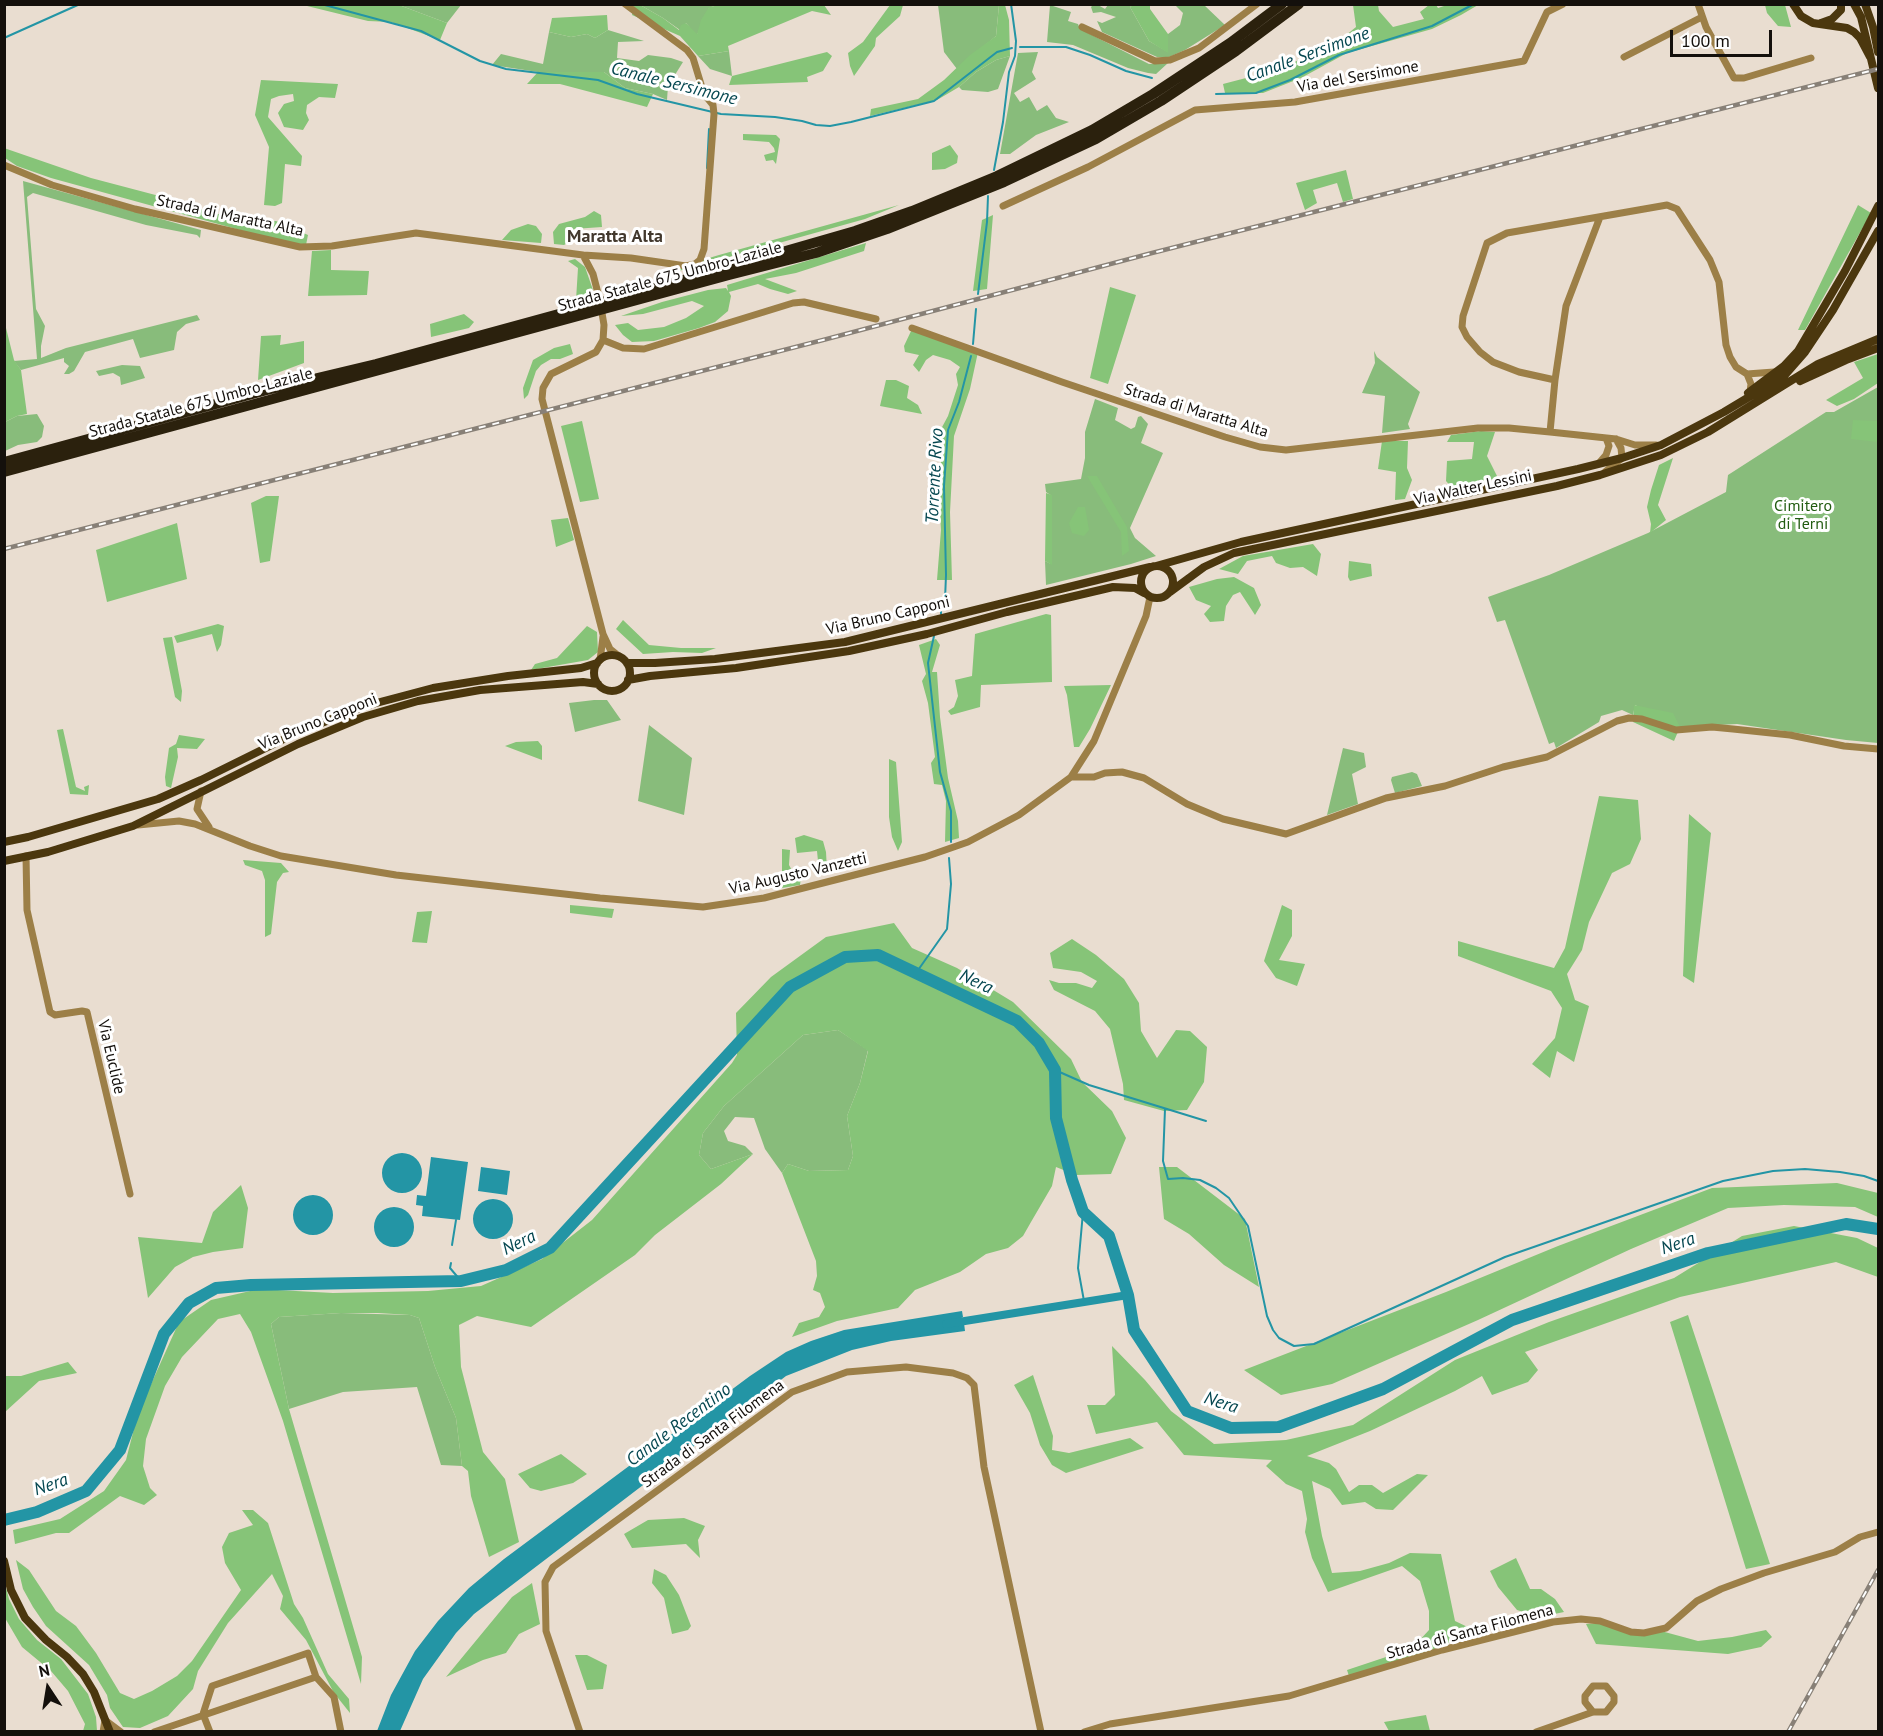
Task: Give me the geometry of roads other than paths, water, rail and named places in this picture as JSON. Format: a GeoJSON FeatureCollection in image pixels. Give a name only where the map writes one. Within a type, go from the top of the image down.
{"type":"FeatureCollection","features":[{"type":"Feature","properties":{"kind":"highway","name":"Strada Statale 675 Umbro-Laziale"},"geometry":{"type":"LineString","coordinates":[[4,462],[723,269],[855,231],[912,211],[1007,171],[1092,130],[1153,94],[1230,43],[1282,4]]}},
{"type":"Feature","properties":{"kind":"highway","name":"Strada Statale 675 Umbro-Laziale"},"geometry":{"type":"LineString","coordinates":[[4,472],[816,253],[897,226],[994,187],[1096,139],[1161,101],[1236,51],[1299,4]]}},
{"type":"Feature","properties":{"kind":"main road"},"geometry":{"type":"LineString","coordinates":[[1793,4],[1801,16],[1818,24],[1847,28],[1854,32],[1860,38],[1870,57]]}},
{"type":"Feature","properties":{"kind":"main road"},"geometry":{"type":"LineString","coordinates":[[1818,24],[1832,19],[1841,10],[1841,4]]}},
{"type":"Feature","properties":{"kind":"main road"},"geometry":{"type":"LineString","coordinates":[[1854,4],[1861,17],[1878,88]]}},
{"type":"Feature","properties":{"kind":"main road"},"geometry":{"type":"LineString","coordinates":[[1864,4],[1873,27],[1878,52]]}},
{"type":"Feature","properties":{"kind":"main road","name":"Via Walter Lessini"},"geometry":{"type":"LineString","coordinates":[[1724,412],[1777,372],[1798,351],[1845,271],[1878,206]]}},
{"type":"Feature","properties":{"kind":"main road","name":"Via Walter Lessini"},"geometry":{"type":"LineString","coordinates":[[1153,566],[1240,542],[1622,458],[1661,445],[1724,412],[1784,376],[1805,352],[1833,310],[1878,231]]}},
{"type":"Feature","properties":{"kind":"main road","name":"Via Walter Lessini"},"geometry":{"type":"LineString","coordinates":[[1170,592],[1204,567],[1234,553],[1600,475],[1660,455],[1708,432],[1818,364],[1878,339]]}},
{"type":"Feature","properties":{"kind":"main road","name":"Via Walter Lessini"},"geometry":{"type":"LineString","coordinates":[[1775,392],[1878,348]]}},
{"type":"Feature","properties":{"kind":"main road"},"geometry":{"type":"LineString","coordinates":[[1153,566],[1166,568],[1172,576],[1173,587],[1170,592],[1161,598],[1147,595],[1140,583],[1143,573],[1153,566]]}},
{"type":"Feature","properties":{"kind":"main road","name":"Via Bruno Capponi"},"geometry":{"type":"LineString","coordinates":[[4,842],[158,799],[318,723],[364,706],[434,688],[508,676],[581,668],[609,655],[624,660],[655,663],[715,659],[846,642],[1153,566]]}},
{"type":"Feature","properties":{"kind":"main road","name":"Via Bruno Capponi"},"geometry":{"type":"LineString","coordinates":[[4,861],[48,852],[134,826],[201,790],[297,744],[363,717],[418,701],[480,690],[584,682],[614,690],[622,687],[628,680],[650,676],[746,666],[849,651],[927,634],[1113,587],[1135,588],[1147,595]]}},
{"type":"Feature","properties":{"kind":"main road"},"geometry":{"type":"LineString","coordinates":[[624,660],[630,671],[628,680]]}},
{"type":"Feature","properties":{"kind":"main road"},"geometry":{"type":"LineString","coordinates":[[598,662],[594,674],[598,684]]}},
{"type":"Feature","properties":{"kind":"main road"},"geometry":{"type":"LineString","coordinates":[[131,808],[137,815],[134,826]]}},
{"type":"Feature","properties":{"kind":"main road"},"geometry":{"type":"LineString","coordinates":[[4,1561],[14,1596],[25,1618],[46,1641],[67,1657],[83,1674],[94,1692],[110,1731]]}},
{"type":"Feature","properties":{"kind":"street","name":"Strada di Maratta Alta"},"geometry":{"type":"LineString","coordinates":[[4,165],[52,185],[135,209],[291,246],[332,246],[416,233],[583,255],[631,258],[686,266],[695,264],[700,260],[704,249],[714,111],[704,94],[693,58],[687,50],[625,4]]}},
{"type":"Feature","properties":{"kind":"street"},"geometry":{"type":"LineString","coordinates":[[1082,27],[1155,61],[1170,60],[1199,48],[1257,4]]}},
{"type":"Feature","properties":{"kind":"street","name":"Via del Sersimone"},"geometry":{"type":"LineString","coordinates":[[1003,206],[1088,167],[1195,110],[1295,102],[1524,61],[1547,12],[1563,4]]}},
{"type":"Feature","properties":{"kind":"street"},"geometry":{"type":"LineString","coordinates":[[1698,4],[1719,53],[1734,78],[1743,78],[1811,58]]}},
{"type":"Feature","properties":{"kind":"street"},"geometry":{"type":"LineString","coordinates":[[1624,57],[1702,17]]}},
{"type":"Feature","properties":{"kind":"street"},"geometry":{"type":"LineString","coordinates":[[1555,380],[1519,372],[1486,357],[1467,337],[1462,327],[1463,316],[1487,243],[1507,233],[1667,205],[1677,209],[1710,260],[1719,282],[1726,345],[1736,367],[1747,374],[1751,384],[1750,392]]}},
{"type":"Feature","properties":{"kind":"street"},"geometry":{"type":"LineString","coordinates":[[1550,432],[1566,306],[1600,217]]}},
{"type":"Feature","properties":{"kind":"street"},"geometry":{"type":"LineString","coordinates":[[583,255],[593,274],[604,325],[603,340],[596,352],[551,374],[546,381],[542,399],[603,634],[610,649],[624,660]]}},
{"type":"Feature","properties":{"kind":"street"},"geometry":{"type":"LineString","coordinates":[[603,340],[623,348],[644,349],[793,303],[804,302],[876,319]]}},
{"type":"Feature","properties":{"kind":"street","name":"Strada di Maratta Alta"},"geometry":{"type":"LineString","coordinates":[[912,328],[1073,386],[1260,447],[1286,450],[1478,428],[1509,428],[1616,439],[1635,445],[1661,445]]}},
{"type":"Feature","properties":{"kind":"street"},"geometry":{"type":"LineString","coordinates":[[1747,374],[1777,372]]}},
{"type":"Feature","properties":{"kind":"street"},"geometry":{"type":"LineString","coordinates":[[1599,463],[1606,455],[1609,446],[1606,438]]}},
{"type":"Feature","properties":{"kind":"street"},"geometry":{"type":"LineString","coordinates":[[1600,475],[1622,458],[1621,447],[1616,439]]}},
{"type":"Feature","properties":{"kind":"street","name":"Via Augusto Vanzetti"},"geometry":{"type":"LineString","coordinates":[[134,826],[179,821],[211,829],[250,846],[281,856],[361,871],[600,898],[703,907],[764,898],[925,857],[968,842],[1018,815],[1071,777],[1094,741],[1146,616],[1147,595]]}},
{"type":"Feature","properties":{"kind":"street"},"geometry":{"type":"LineString","coordinates":[[598,662],[603,634]]}},
{"type":"Feature","properties":{"kind":"street"},"geometry":{"type":"LineString","coordinates":[[1071,777],[1094,777],[1122,772],[1144,778],[1187,804],[1223,819],[1286,834],[1386,798],[1445,786],[1503,767],[1547,757],[1617,721],[1629,718],[1642,719],[1676,730],[1712,727],[1790,735],[1845,746],[1878,749]]}},
{"type":"Feature","properties":{"kind":"street"},"geometry":{"type":"LineString","coordinates":[[201,790],[197,809],[199,815],[211,829]]}},
{"type":"Feature","properties":{"kind":"street","name":"Via Euclide"},"geometry":{"type":"LineString","coordinates":[[26,856],[27,910],[50,1012],[55,1015],[87,1012],[130,1194]]}},
{"type":"Feature","properties":{"kind":"street","name":"Strada di Santa Filomena"},"geometry":{"type":"LineString","coordinates":[[580,1731],[546,1631],[545,1582],[553,1567],[792,1392],[847,1372],[906,1367],[953,1373],[967,1378],[974,1385],[984,1467],[1041,1731]]}},
{"type":"Feature","properties":{"kind":"street","name":"Strada di Santa Filomena"},"geometry":{"type":"LineString","coordinates":[[1084,1731],[1110,1724],[1289,1696],[1442,1650],[1553,1622],[1581,1619],[1600,1621],[1631,1632],[1644,1633],[1666,1628],[1697,1600],[1721,1589],[1764,1573],[1835,1552],[1860,1538],[1878,1532]]}},
{"type":"Feature","properties":{"kind":"street"},"geometry":{"type":"LineString","coordinates":[[210,1731],[202,1714],[212,1686],[308,1653],[316,1677],[334,1697],[341,1731]]}},
{"type":"Feature","properties":{"kind":"street"},"geometry":{"type":"LineString","coordinates":[[154,1731],[316,1677]]}},
{"type":"Feature","properties":{"kind":"street"},"geometry":{"type":"LineString","coordinates":[[1536,1731],[1593,1712],[1606,1712],[1611,1708],[1614,1696],[1606,1686],[1593,1686],[1585,1696],[1588,1708],[1593,1712]]}},
{"type":"Feature","properties":{"kind":"street"},"geometry":{"type":"LineString","coordinates":[[103,1731],[105,1720],[121,1731]]}},
{"type":"Feature","properties":{"kind":"water"},"geometry":{"type":"Polygon","coordinates":[[[402,1153],[416,1159],[422,1173],[416,1187],[402,1193],[388,1187],[382,1173],[388,1159],[402,1153]]]}},
{"type":"Feature","properties":{"kind":"water"},"geometry":{"type":"Polygon","coordinates":[[[431,1157],[468,1162],[460,1220],[422,1216],[423,1206],[416,1205],[417,1195],[426,1196],[431,1157]]]}},
{"type":"Feature","properties":{"kind":"water"},"geometry":{"type":"Polygon","coordinates":[[[481,1167],[510,1171],[507,1195],[478,1191],[481,1167]]]}},
{"type":"Feature","properties":{"kind":"water"},"geometry":{"type":"Polygon","coordinates":[[[313,1195],[327,1201],[333,1215],[327,1229],[313,1235],[299,1229],[293,1215],[299,1201],[313,1195]]]}},
{"type":"Feature","properties":{"kind":"water"},"geometry":{"type":"Polygon","coordinates":[[[493,1199],[507,1205],[513,1219],[507,1233],[493,1239],[479,1233],[473,1219],[479,1205],[493,1199]]]}},
{"type":"Feature","properties":{"kind":"water"},"geometry":{"type":"Polygon","coordinates":[[[394,1207],[408,1213],[414,1227],[408,1241],[394,1247],[380,1241],[374,1227],[380,1213],[394,1207]]]}},
{"type":"Feature","properties":{"kind":"water"},"geometry":{"type":"Polygon","coordinates":[[[962,1311],[963,1317],[956,1321],[964,1323],[965,1331],[891,1341],[852,1350],[786,1376],[474,1614],[456,1633],[423,1679],[400,1731],[377,1731],[391,1695],[415,1651],[438,1621],[469,1588],[504,1559],[750,1376],[786,1352],[844,1330],[962,1311]]]}},
{"type":"Feature","properties":{"kind":"waterway","name":"Canale Sersimone"},"geometry":{"type":"LineString","coordinates":[[4,38],[80,4]]}},
{"type":"Feature","properties":{"kind":"waterway","name":"Canale Sersimone"},"geometry":{"type":"LineString","coordinates":[[321,4],[421,31],[480,61],[506,69],[598,80],[637,94],[721,114],[775,117],[830,126],[934,101],[997,52],[1012,48]]}},
{"type":"Feature","properties":{"kind":"waterway","name":"Torrente Rivo"},"geometry":{"type":"LineString","coordinates":[[994,170],[1009,72],[1015,56],[1016,41],[1011,4]]}},
{"type":"Feature","properties":{"kind":"waterway","name":"Canale Sersimone"},"geometry":{"type":"LineString","coordinates":[[1216,94],[1256,93],[1290,80],[1339,55],[1432,26],[1474,4]]}},
{"type":"Feature","properties":{"kind":"waterway","name":"Canale Sersimone"},"geometry":{"type":"LineString","coordinates":[[1020,47],[1066,47],[1126,71],[1152,78]]}},
{"type":"Feature","properties":{"kind":"waterway"},"geometry":{"type":"LineString","coordinates":[[707,168],[709,129]]}},
{"type":"Feature","properties":{"kind":"waterway","name":"Torrente Rivo"},"geometry":{"type":"LineString","coordinates":[[978,294],[988,196]]}},
{"type":"Feature","properties":{"kind":"waterway","name":"Torrente Rivo"},"geometry":{"type":"LineString","coordinates":[[973,344],[976,309]]}},
{"type":"Feature","properties":{"kind":"waterway","name":"Torrente Rivo"},"geometry":{"type":"LineString","coordinates":[[945,600],[944,486],[948,430],[959,402],[971,356]]}},
{"type":"Feature","properties":{"kind":"waterway","name":"Torrente Rivo"},"geometry":{"type":"LineString","coordinates":[[934,636],[928,663],[940,772],[951,811],[951,842]]}},
{"type":"Feature","properties":{"kind":"waterway","name":"Torrente Rivo"},"geometry":{"type":"LineString","coordinates":[[916,973],[947,929],[951,884],[949,858]]}},
{"type":"Feature","properties":{"kind":"waterway","name":"Nera"},"geometry":{"type":"LineString","coordinates":[[4,1520],[37,1512],[86,1491],[120,1450],[164,1334],[189,1303],[216,1288],[251,1285],[461,1281],[506,1270],[550,1248],[790,987],[845,957],[878,955],[1017,1021],[1039,1043],[1055,1070],[1056,1118],[1072,1180],[1083,1212],[1109,1236],[1128,1295],[1134,1330],[1187,1411],[1231,1428],[1279,1427],[1383,1389],[1512,1320],[1708,1253],[1846,1224],[1878,1229]]}},
{"type":"Feature","properties":{"kind":"waterway"},"geometry":{"type":"LineString","coordinates":[[1055,1070],[1089,1085],[1206,1121]]}},
{"type":"Feature","properties":{"kind":"waterway"},"geometry":{"type":"LineString","coordinates":[[1165,1109],[1163,1161],[1168,1179],[1200,1180],[1229,1198],[1248,1226],[1267,1316],[1273,1330],[1279,1338],[1294,1346],[1314,1344],[1505,1257],[1723,1181],[1773,1171],[1805,1169],[1840,1172],[1878,1181]]}},
{"type":"Feature","properties":{"kind":"waterway","name":"Canale Recentino"},"geometry":{"type":"LineString","coordinates":[[1083,1212],[1078,1268],[1084,1301]]}},
{"type":"Feature","properties":{"kind":"waterway"},"geometry":{"type":"LineString","coordinates":[[452,1245],[456,1220]]}},
{"type":"Feature","properties":{"kind":"waterway"},"geometry":{"type":"LineString","coordinates":[[451,1263],[450,1268],[461,1281]]}},
{"type":"Feature","properties":{"kind":"waterway","name":"Canale Recentino"},"geometry":{"type":"LineString","coordinates":[[946,1324],[1128,1295]]}},
{"type":"Feature","properties":{"kind":"railway"},"geometry":{"type":"LineString","coordinates":[[4,549],[823,340],[1152,253],[1878,69]]}},
{"type":"Feature","properties":{"kind":"railway"},"geometry":{"type":"LineString","coordinates":[[1788,1732],[1878,1570]]}},
{"type":"Feature","properties":{"kind":"district","name":"Maratta Alta"},"geometry":{"type":"Point","coordinates":[615,237]}},
{"type":"Feature","properties":{"kind":"park label","name":"Cimitero di Terni"},"geometry":{"type":"Point","coordinates":[1803,515]}}]}
